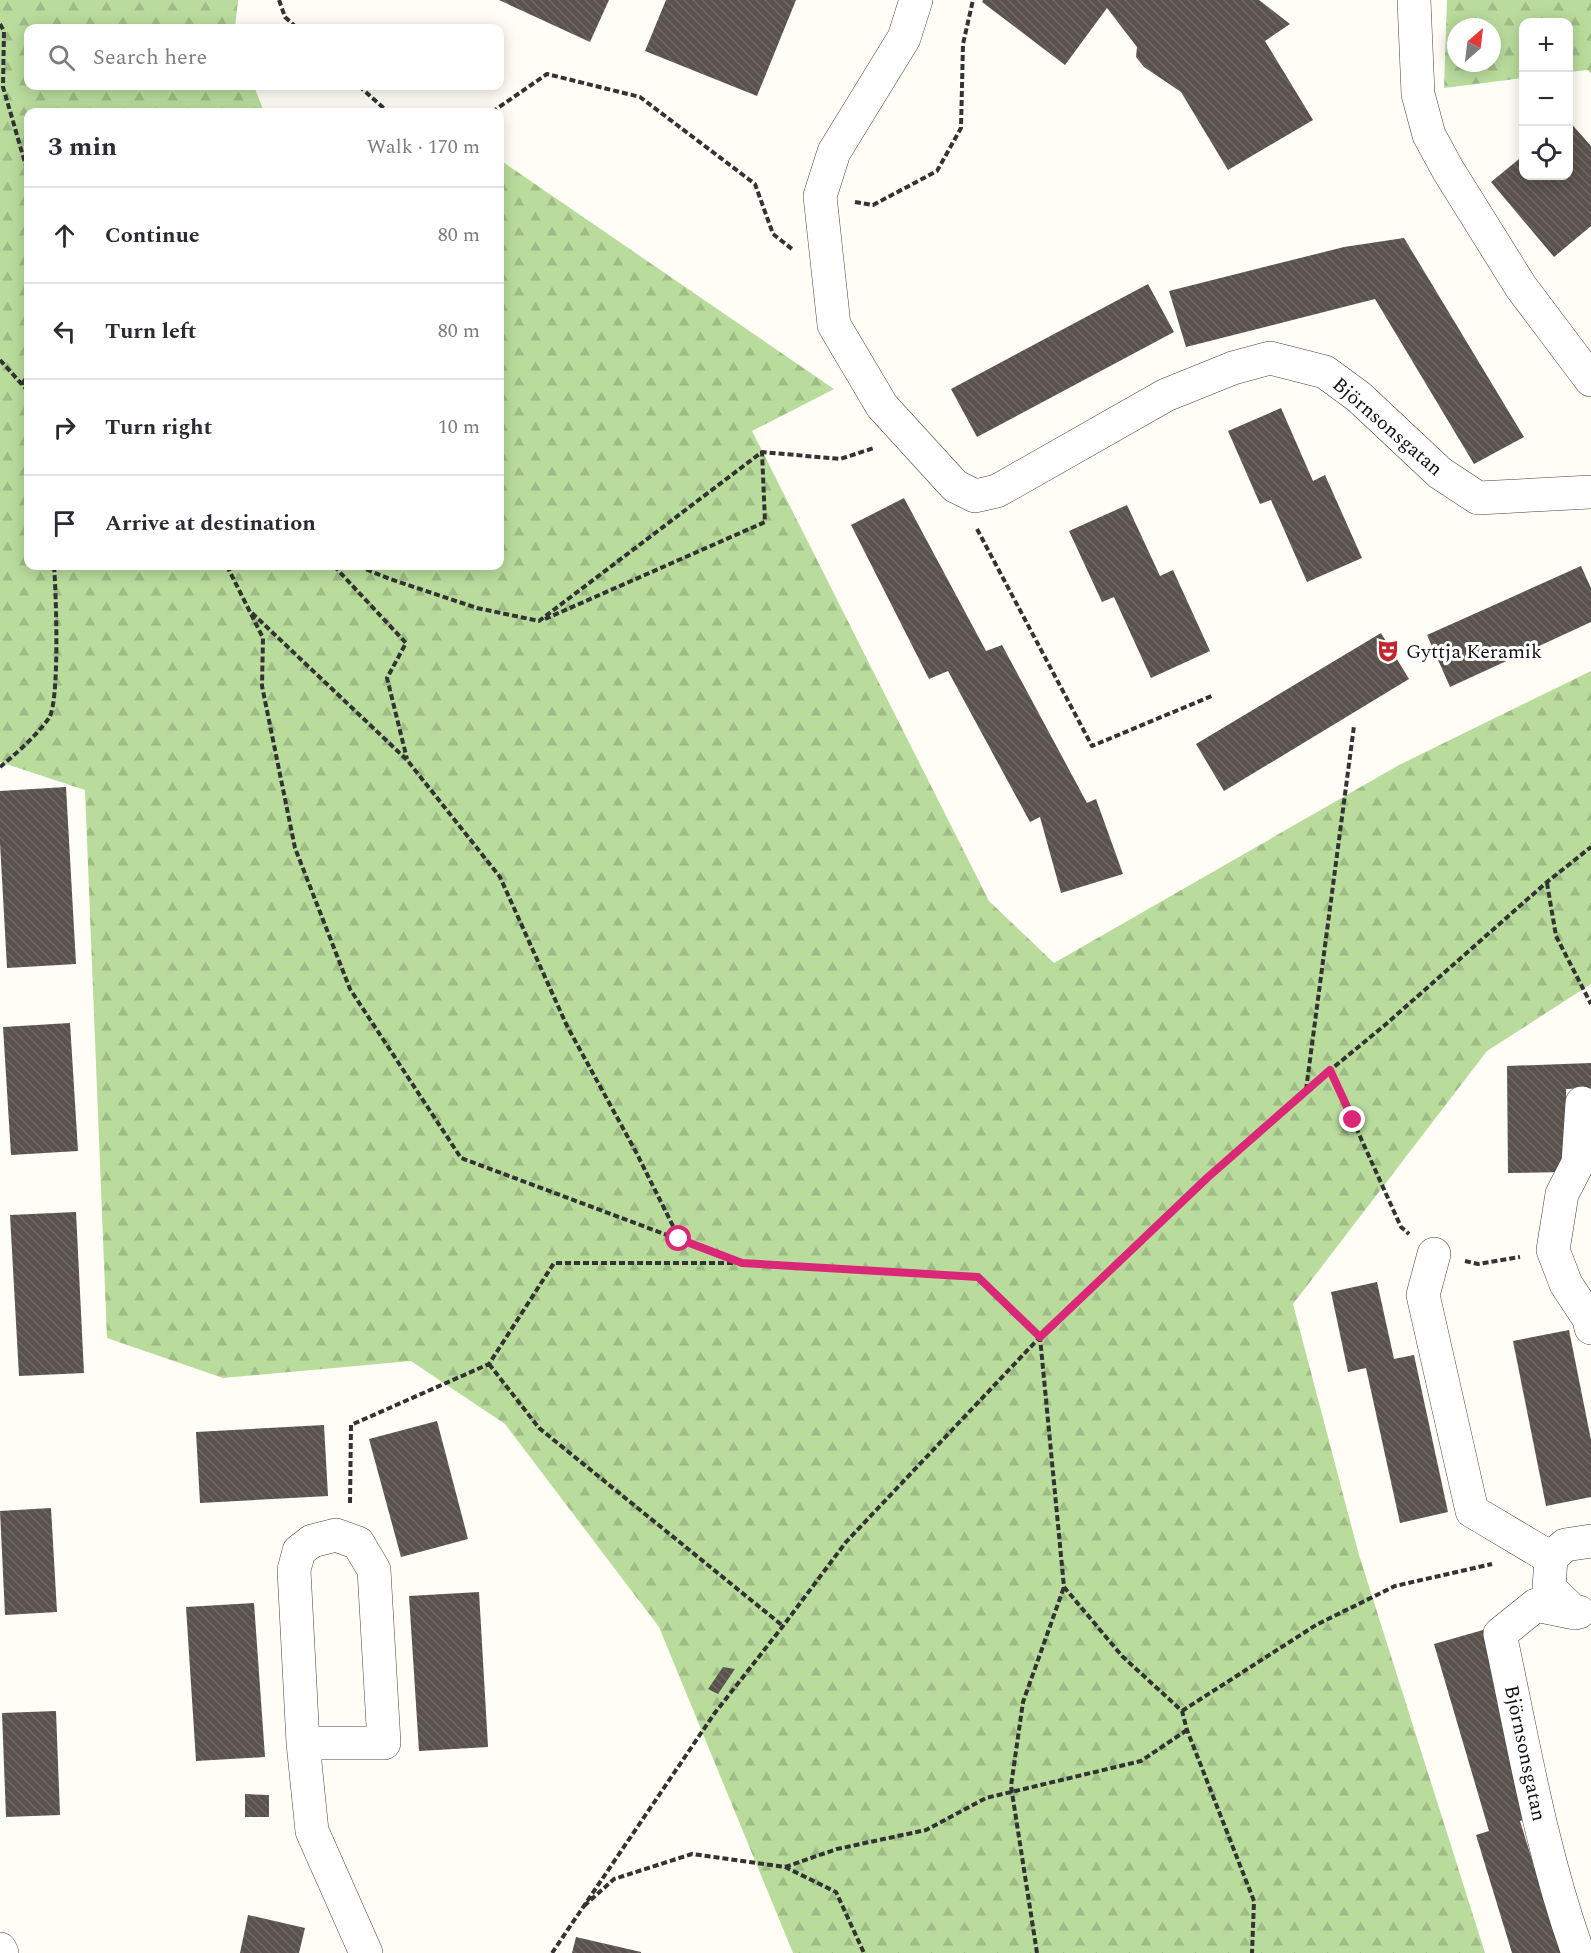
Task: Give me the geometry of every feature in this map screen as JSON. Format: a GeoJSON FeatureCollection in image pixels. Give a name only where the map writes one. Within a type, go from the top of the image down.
{"type":"FeatureCollection","features":[{"type":"Feature","properties":{"kind":"street"},"geometry":{"type":"LineString","coordinates":[[916,0],[904,38],[834,152],[820,196],[834,325],[882,406],[954,486]]}},
{"type":"Feature","properties":{"kind":"street"},"geometry":{"type":"LineString","coordinates":[[1414,0],[1418,94],[1429,135],[1448,170],[1521,287],[1591,380]]}},
{"type":"Feature","properties":{"kind":"street","name":"Björnsonsgatan"},"geometry":{"type":"LineString","coordinates":[[954,486],[975,496],[997,491],[1166,395],[1233,368],[1270,358],[1325,372],[1359,397],[1440,473],[1478,498],[1591,492]]}},
{"type":"Feature","properties":{"kind":"street"},"geometry":{"type":"LineString","coordinates":[[1582,1103],[1578,1163],[1562,1194],[1553,1250],[1566,1284],[1589,1319],[1591,1328]]}},
{"type":"Feature","properties":{"kind":"street"},"geometry":{"type":"LineString","coordinates":[[1434,1254],[1424,1295],[1472,1510],[1551,1558],[1565,1545],[1591,1541]]}},
{"type":"Feature","properties":{"kind":"street"},"geometry":{"type":"LineString","coordinates":[[303,1743],[384,1743],[374,1570],[358,1543],[336,1535],[312,1541],[299,1551],[294,1569],[303,1743],[312,1831],[366,1953]]}},
{"type":"Feature","properties":{"kind":"street","name":"Björnsonsgatan"},"geometry":{"type":"LineString","coordinates":[[1551,1558],[1549,1588],[1583,1611]]}},
{"type":"Feature","properties":{"kind":"street","name":"Björnsonsgatan"},"geometry":{"type":"LineString","coordinates":[[1578,1953],[1563,1910],[1544,1833],[1500,1634],[1536,1605],[1583,1611]]}},
{"type":"Feature","properties":{"kind":"path"},"geometry":{"type":"LineString","coordinates":[[279,0],[285,17],[293,24]]}},
{"type":"Feature","properties":{"kind":"path"},"geometry":{"type":"LineString","coordinates":[[820,196],[873,205],[937,171],[961,128],[963,44],[973,0]]}},
{"type":"Feature","properties":{"kind":"path"},"geometry":{"type":"LineString","coordinates":[[0,24],[3,31],[3,87],[24,159]]}},
{"type":"Feature","properties":{"kind":"path"},"geometry":{"type":"LineString","coordinates":[[498,108],[547,75],[640,97],[755,184],[773,234],[830,280]]}},
{"type":"Feature","properties":{"kind":"path"},"geometry":{"type":"LineString","coordinates":[[363,90],[384,108]]}},
{"type":"Feature","properties":{"kind":"path"},"geometry":{"type":"LineString","coordinates":[[0,360],[24,386]]}},
{"type":"Feature","properties":{"kind":"path"},"geometry":{"type":"LineString","coordinates":[[539,621],[762,452],[840,459],[911,436]]}},
{"type":"Feature","properties":{"kind":"path"},"geometry":{"type":"LineString","coordinates":[[368,570],[477,608],[539,621],[765,522],[762,452]]}},
{"type":"Feature","properties":{"kind":"path"},"geometry":{"type":"LineString","coordinates":[[954,486],[1092,746],[1214,695]]}},
{"type":"Feature","properties":{"kind":"path"},"geometry":{"type":"LineString","coordinates":[[0,767],[15,755],[50,716],[56,680],[54,570]]}},
{"type":"Feature","properties":{"kind":"path"},"geometry":{"type":"LineString","coordinates":[[229,570],[263,638],[262,686],[295,848],[350,989],[461,1158],[742,1263]]}},
{"type":"Feature","properties":{"kind":"path"},"geometry":{"type":"LineString","coordinates":[[338,570],[406,643],[387,678],[407,760]]}},
{"type":"Feature","properties":{"kind":"path"},"geometry":{"type":"LineString","coordinates":[[249,610],[407,760],[501,877],[567,1026],[636,1152],[679,1239]]}},
{"type":"Feature","properties":{"kind":"path"},"geometry":{"type":"LineString","coordinates":[[1306,1090],[1354,726]]}},
{"type":"Feature","properties":{"kind":"path"},"geometry":{"type":"LineString","coordinates":[[552,1953],[714,1714],[846,1542],[1040,1337],[1207,1178],[1547,882],[1591,847]]}},
{"type":"Feature","properties":{"kind":"path"},"geometry":{"type":"LineString","coordinates":[[1547,882],[1556,936],[1591,1004]]}},
{"type":"Feature","properties":{"kind":"path"},"geometry":{"type":"LineString","coordinates":[[1330,1070],[1401,1227],[1434,1254],[1478,1264],[1553,1250]]}},
{"type":"Feature","properties":{"kind":"path"},"geometry":{"type":"LineString","coordinates":[[350,1540],[351,1425],[489,1364],[554,1263],[742,1263],[978,1277],[1040,1337],[1064,1587],[1023,1702],[1011,1786],[1037,1953]]}},
{"type":"Feature","properties":{"kind":"path"},"geometry":{"type":"LineString","coordinates":[[489,1364],[539,1428],[783,1626]]}},
{"type":"Feature","properties":{"kind":"path"},"geometry":{"type":"LineString","coordinates":[[1182,1711],[1316,1625],[1395,1586],[1499,1563]]}},
{"type":"Feature","properties":{"kind":"path"},"geometry":{"type":"LineString","coordinates":[[1064,1587],[1122,1656],[1182,1711],[1187,1730],[1254,1900],[1252,1953]]}},
{"type":"Feature","properties":{"kind":"path"},"geometry":{"type":"LineString","coordinates":[[785,1868],[837,1849],[926,1830],[986,1798],[1141,1761],[1187,1730]]}},
{"type":"Feature","properties":{"kind":"path"},"geometry":{"type":"LineString","coordinates":[[579,1911],[614,1879],[692,1854],[785,1868],[836,1892],[864,1953]]}},
{"type":"Feature","properties":{"kind":"green space"},"geometry":{"type":"Polygon","coordinates":[[[0,0],[238,0],[235,24],[24,24],[24,90],[256,90],[262,108],[24,108],[24,570],[504,570],[504,163],[834,389],[752,431],[989,901],[1054,963],[1399,765],[1591,671],[1591,984],[1487,1051],[1293,1304],[1359,1555],[1485,1953],[793,1953],[659,1627],[505,1424],[411,1361],[223,1378],[107,1338],[85,790],[0,762],[0,0]]]}},
{"type":"Feature","properties":{"kind":"green space"},"geometry":{"type":"Polygon","coordinates":[[[1447,0],[1591,0],[1591,74],[1588,70],[1573,72],[1573,18],[1519,18],[1519,79],[1444,88],[1447,0]]]}},
{"type":"Feature","properties":{"kind":"building"},"geometry":{"type":"Polygon","coordinates":[[[499,0],[609,0],[590,42],[499,0]]]}},
{"type":"Feature","properties":{"kind":"building"},"geometry":{"type":"Polygon","coordinates":[[[666,0],[796,0],[757,96],[645,51],[666,0]]]}},
{"type":"Feature","properties":{"kind":"building"},"geometry":{"type":"Polygon","coordinates":[[[983,0],[1259,0],[1290,24],[1265,41],[1313,120],[1228,170],[1181,92],[1144,67],[1136,57],[1137,47],[1107,8],[1065,65],[982,2],[983,0]]]}},
{"type":"Feature","properties":{"kind":"building"},"geometry":{"type":"Polygon","coordinates":[[[1573,126],[1591,146],[1591,226],[1554,257],[1491,182],[1519,159],[1519,180],[1573,180],[1573,126]]]}},
{"type":"Feature","properties":{"kind":"building"},"geometry":{"type":"Polygon","coordinates":[[[1404,238],[1524,437],[1474,464],[1375,299],[1186,347],[1169,291],[1344,247],[1404,238]]]}},
{"type":"Feature","properties":{"kind":"building"},"geometry":{"type":"Polygon","coordinates":[[[1148,284],[1174,332],[977,437],[951,389],[1148,284]]]}},
{"type":"Feature","properties":{"kind":"building"},"geometry":{"type":"Polygon","coordinates":[[[1281,408],[1313,481],[1325,475],[1362,558],[1307,582],[1271,500],[1260,504],[1228,431],[1281,408]]]}},
{"type":"Feature","properties":{"kind":"building"},"geometry":{"type":"Polygon","coordinates":[[[904,498],[986,651],[1002,645],[1087,803],[1096,799],[1123,874],[1061,893],[1040,817],[1030,822],[948,671],[929,679],[851,525],[904,498]]]}},
{"type":"Feature","properties":{"kind":"building"},"geometry":{"type":"Polygon","coordinates":[[[1127,505],[1160,576],[1173,570],[1210,651],[1151,678],[1114,597],[1102,602],[1069,531],[1127,505]]]}},
{"type":"Feature","properties":{"kind":"building"},"geometry":{"type":"Polygon","coordinates":[[[1581,566],[1591,588],[1591,622],[1450,687],[1427,635],[1581,566]]]}},
{"type":"Feature","properties":{"kind":"building"},"geometry":{"type":"Polygon","coordinates":[[[1381,633],[1409,679],[1224,791],[1196,744],[1381,633]]]}},
{"type":"Feature","properties":{"kind":"building"},"geometry":{"type":"Polygon","coordinates":[[[66,787],[76,964],[7,968],[0,843],[0,791],[66,787]]]}},
{"type":"Feature","properties":{"kind":"building"},"geometry":{"type":"Polygon","coordinates":[[[70,1023],[78,1151],[11,1155],[3,1027],[70,1023]]]}},
{"type":"Feature","properties":{"kind":"building"},"geometry":{"type":"Polygon","coordinates":[[[1591,1063],[1591,1088],[1566,1089],[1567,1172],[1508,1173],[1507,1066],[1591,1063]]]}},
{"type":"Feature","properties":{"kind":"building"},"geometry":{"type":"Polygon","coordinates":[[[76,1212],[84,1373],[19,1376],[10,1215],[76,1212]]]}},
{"type":"Feature","properties":{"kind":"building"},"geometry":{"type":"Polygon","coordinates":[[[1377,1282],[1394,1359],[1414,1355],[1448,1512],[1400,1523],[1366,1368],[1348,1372],[1331,1292],[1377,1282]]]}},
{"type":"Feature","properties":{"kind":"building"},"geometry":{"type":"Polygon","coordinates":[[[1569,1330],[1591,1440],[1591,1497],[1546,1506],[1513,1341],[1569,1330]]]}},
{"type":"Feature","properties":{"kind":"building"},"geometry":{"type":"Polygon","coordinates":[[[437,1421],[468,1539],[401,1557],[369,1439],[437,1421]]]}},
{"type":"Feature","properties":{"kind":"building"},"geometry":{"type":"Polygon","coordinates":[[[324,1425],[328,1496],[200,1503],[196,1432],[324,1425]]]}},
{"type":"Feature","properties":{"kind":"building"},"geometry":{"type":"Polygon","coordinates":[[[51,1508],[57,1612],[5,1615],[0,1511],[51,1508]]]}},
{"type":"Feature","properties":{"kind":"building"},"geometry":{"type":"Polygon","coordinates":[[[479,1592],[488,1747],[419,1751],[409,1596],[479,1592]]]}},
{"type":"Feature","properties":{"kind":"building"},"geometry":{"type":"Polygon","coordinates":[[[254,1603],[265,1757],[196,1761],[186,1607],[254,1603]]]}},
{"type":"Feature","properties":{"kind":"building"},"geometry":{"type":"Polygon","coordinates":[[[1483,1630],[1538,1816],[1520,1821],[1561,1953],[1512,1953],[1476,1835],[1489,1831],[1434,1644],[1483,1630]]]}},
{"type":"Feature","properties":{"kind":"building"},"geometry":{"type":"Polygon","coordinates":[[[723,1667],[735,1669],[718,1694],[708,1689],[723,1667]]]}},
{"type":"Feature","properties":{"kind":"building"},"geometry":{"type":"Polygon","coordinates":[[[56,1711],[60,1815],[6,1817],[2,1713],[56,1711]]]}},
{"type":"Feature","properties":{"kind":"building"},"geometry":{"type":"Polygon","coordinates":[[[245,1794],[269,1795],[269,1817],[245,1817],[245,1794]]]}},
{"type":"Feature","properties":{"kind":"building"},"geometry":{"type":"Polygon","coordinates":[[[248,1915],[305,1928],[299,1953],[240,1953],[248,1915]]]}},
{"type":"Feature","properties":{"kind":"building"},"geometry":{"type":"Polygon","coordinates":[[[576,1937],[641,1952],[641,1953],[572,1953],[576,1937]]]}},
{"type":"Feature","properties":{"kind":"place","name":"Gyttja Keramik"},"geometry":{"type":"Point","coordinates":[1388,651]}},
{"type":"Feature","properties":{"kind":"route"},"geometry":{"type":"LineString","coordinates":[[679,1239],[742,1263],[978,1277],[1040,1337],[1207,1178],[1330,1070],[1353,1120]]}}]}
